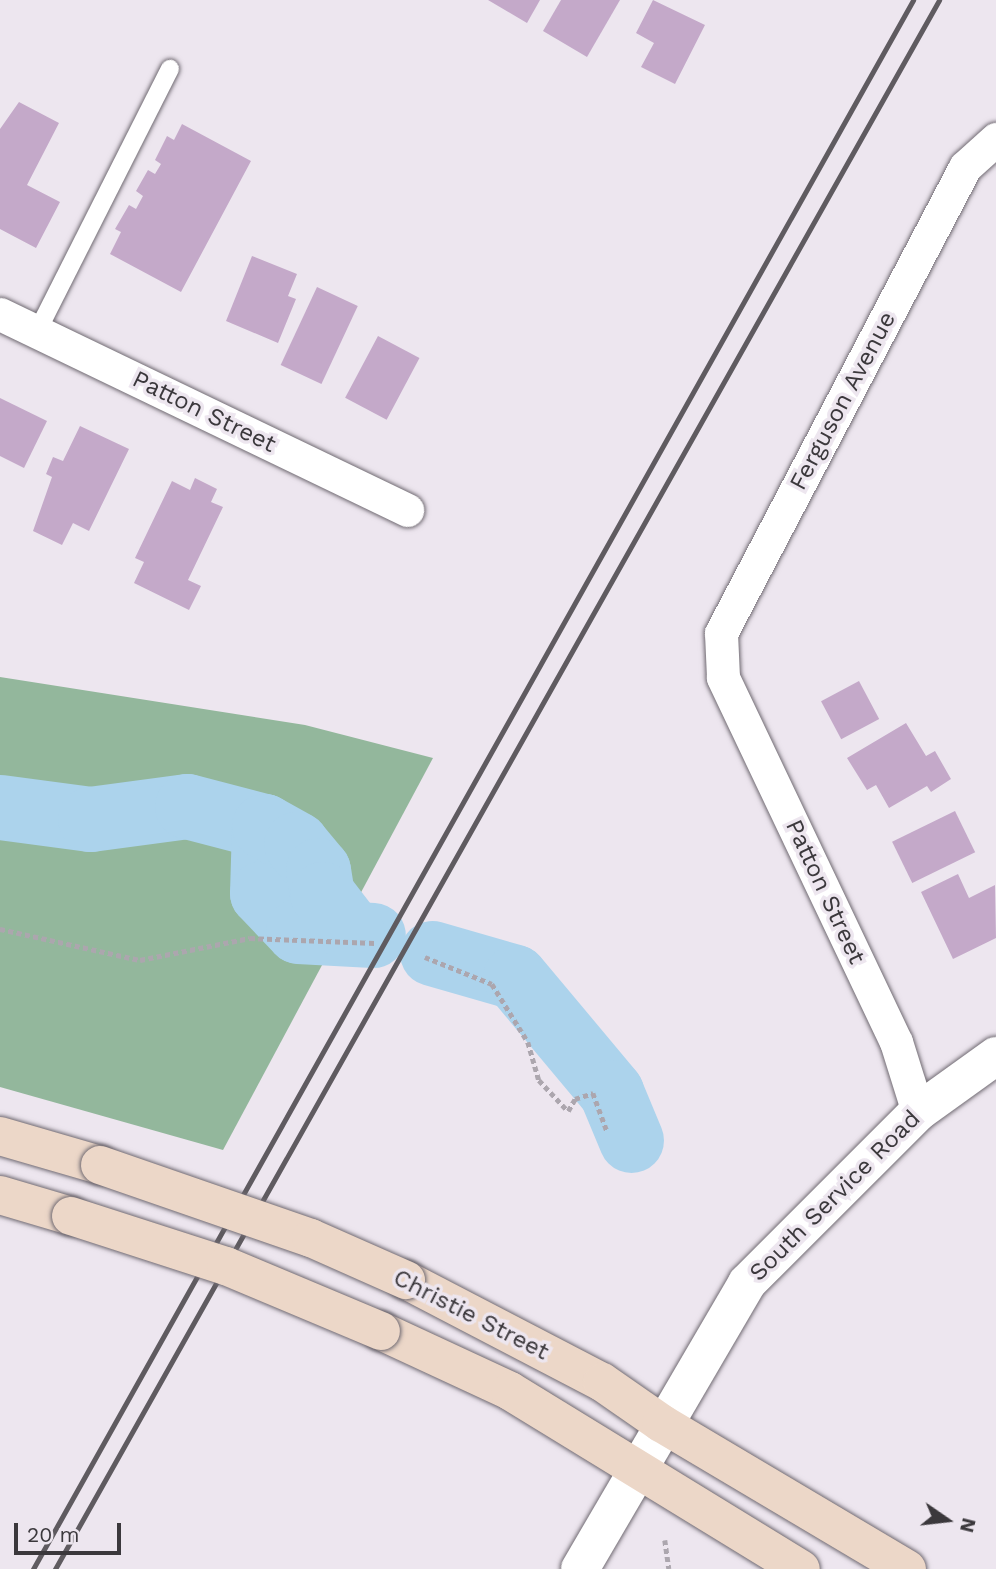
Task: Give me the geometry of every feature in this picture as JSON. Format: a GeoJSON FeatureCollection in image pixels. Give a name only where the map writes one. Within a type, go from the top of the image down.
{"type":"FeatureCollection","features":[{"type":"Feature","properties":{"kind":"main road","name":"Christie Street"},"geometry":{"type":"LineString","coordinates":[[0,1136],[100,1165],[311,1238],[407,1280],[602,1382],[661,1423],[907,1569]]}},
{"type":"Feature","properties":{"kind":"main road","name":"Christie Street"},"geometry":{"type":"LineString","coordinates":[[0,1195],[226,1266],[381,1331],[510,1391],[801,1569]]}},
{"type":"Feature","properties":{"kind":"street","name":"Ferguson Avenue"},"geometry":{"type":"LineString","coordinates":[[723,677],[721,633],[965,167],[996,139]]}},
{"type":"Feature","properties":{"kind":"street","name":"Patton Street"},"geometry":{"type":"LineString","coordinates":[[0,314],[407,510]]}},
{"type":"Feature","properties":{"kind":"street","name":"Patton Street"},"geometry":{"type":"LineString","coordinates":[[723,677],[896,1042],[918,1112]]}},
{"type":"Feature","properties":{"kind":"street","name":"South Service Road"},"geometry":{"type":"LineString","coordinates":[[580,1569],[661,1423],[747,1283],[918,1112],[996,1056]]}},
{"type":"Feature","properties":{"kind":"lane"},"geometry":{"type":"LineString","coordinates":[[37,332],[170,69]]}},
{"type":"Feature","properties":{"kind":"path"},"geometry":{"type":"LineString","coordinates":[[0,929],[140,960],[250,939],[375,943]]}},
{"type":"Feature","properties":{"kind":"path"},"geometry":{"type":"LineString","coordinates":[[425,957],[492,984],[528,1042],[539,1080],[568,1111],[575,1099],[593,1093],[607,1131]]}},
{"type":"Feature","properties":{"kind":"path"},"geometry":{"type":"LineString","coordinates":[[665,1540],[669,1569]]}},
{"type":"Feature","properties":{"kind":"green space"},"geometry":{"type":"Polygon","coordinates":[[[0,677],[305,725],[433,758],[223,1150],[0,1087],[0,677]]]}},
{"type":"Feature","properties":{"kind":"building"},"geometry":{"type":"Polygon","coordinates":[[[488,0],[540,0],[527,23],[488,0]]]}},
{"type":"Feature","properties":{"kind":"building"},"geometry":{"type":"Polygon","coordinates":[[[561,0],[620,0],[587,57],[543,31],[561,0]]]}},
{"type":"Feature","properties":{"kind":"building"},"geometry":{"type":"Polygon","coordinates":[[[653,0],[705,25],[675,84],[641,67],[654,43],[636,33],[653,0]]]}},
{"type":"Feature","properties":{"kind":"building"},"geometry":{"type":"Polygon","coordinates":[[[19,102],[59,123],[27,185],[60,202],[36,248],[0,229],[0,129],[19,102]]]}},
{"type":"Feature","properties":{"kind":"building"},"geometry":{"type":"Polygon","coordinates":[[[182,124],[251,161],[181,292],[110,254],[121,232],[115,229],[129,205],[136,209],[143,196],[136,191],[148,170],[155,174],[161,164],[155,160],[167,136],[174,140],[182,124]]]}},
{"type":"Feature","properties":{"kind":"building"},"geometry":{"type":"Polygon","coordinates":[[[252,256],[297,274],[288,296],[296,299],[278,343],[226,321],[252,256]]]}},
{"type":"Feature","properties":{"kind":"building"},"geometry":{"type":"Polygon","coordinates":[[[317,287],[358,306],[321,384],[281,365],[317,287]]]}},
{"type":"Feature","properties":{"kind":"building"},"geometry":{"type":"Polygon","coordinates":[[[378,336],[419,358],[387,420],[345,398],[378,336]]]}},
{"type":"Feature","properties":{"kind":"building"},"geometry":{"type":"Polygon","coordinates":[[[0,398],[47,421],[24,468],[0,456],[0,398]]]}},
{"type":"Feature","properties":{"kind":"building"},"geometry":{"type":"Polygon","coordinates":[[[80,426],[129,449],[89,531],[73,523],[62,545],[33,531],[52,477],[46,474],[53,457],[63,461],[80,426]]]}},
{"type":"Feature","properties":{"kind":"building"},"geometry":{"type":"Polygon","coordinates":[[[195,478],[217,489],[211,502],[223,507],[188,580],[201,586],[189,610],[134,583],[144,562],[135,558],[172,481],[190,490],[195,478]]]}},
{"type":"Feature","properties":{"kind":"building"},"geometry":{"type":"Polygon","coordinates":[[[859,681],[879,719],[841,739],[821,701],[859,681]]]}},
{"type":"Feature","properties":{"kind":"building"},"geometry":{"type":"Polygon","coordinates":[[[906,723],[926,756],[935,751],[951,779],[931,792],[927,786],[889,808],[876,785],[867,790],[847,758],[906,723]]]}},
{"type":"Feature","properties":{"kind":"building"},"geometry":{"type":"Polygon","coordinates":[[[955,811],[975,852],[912,883],[892,842],[955,811]]]}},
{"type":"Feature","properties":{"kind":"building"},"geometry":{"type":"Polygon","coordinates":[[[958,874],[969,898],[995,885],[996,938],[953,959],[921,892],[958,874]]]}},
{"type":"Feature","properties":{"kind":"waterway"},"geometry":{"type":"LineString","coordinates":[[0,807],[90,819],[187,806],[264,826],[262,893],[298,931],[373,935]]}},
{"type":"Feature","properties":{"kind":"waterway"},"geometry":{"type":"LineString","coordinates":[[264,826],[296,844],[318,870],[322,894],[352,933]]}},
{"type":"Feature","properties":{"kind":"waterway"},"geometry":{"type":"LineString","coordinates":[[432,953],[515,977],[611,1092],[631,1140]]}},
{"type":"Feature","properties":{"kind":"railway"},"geometry":{"type":"LineString","coordinates":[[33,1569],[913,0]]}},
{"type":"Feature","properties":{"kind":"railway"},"geometry":{"type":"LineString","coordinates":[[55,1569],[939,0]]}}]}
